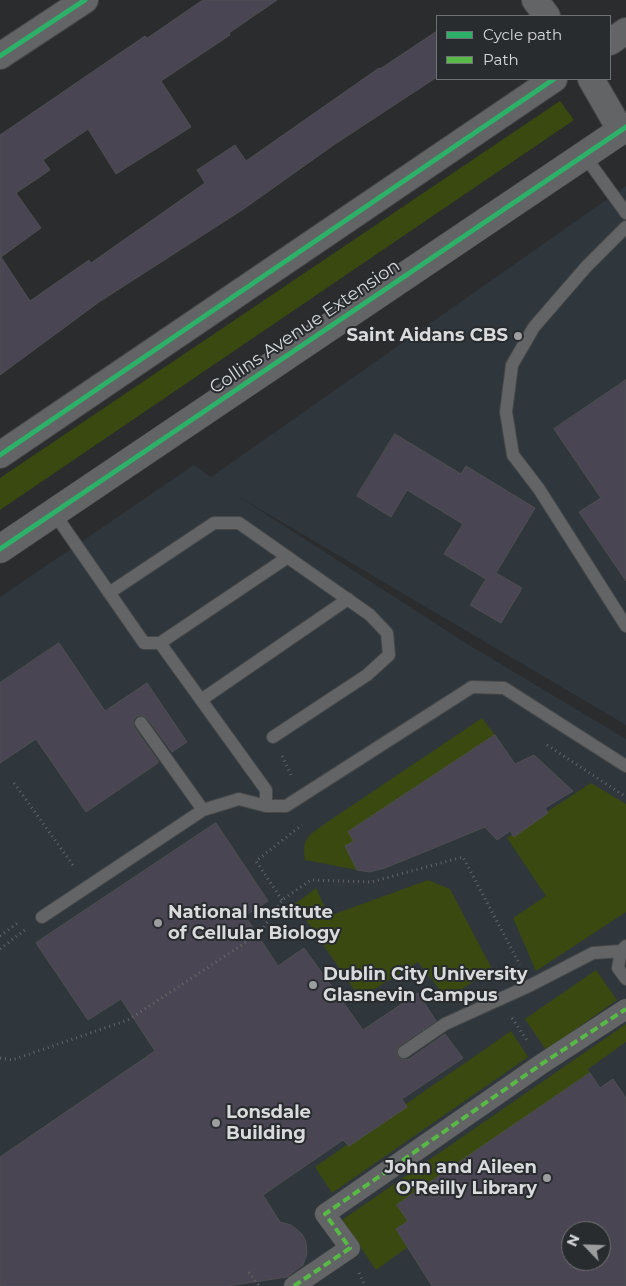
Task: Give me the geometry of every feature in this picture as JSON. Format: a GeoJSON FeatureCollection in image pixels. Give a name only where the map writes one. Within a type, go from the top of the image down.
{"type":"FeatureCollection","features":[{"type":"Feature","properties":{"kind":"main road","name":"Collins Avenue Extension"},"geometry":{"type":"LineString","coordinates":[[0,549],[623,129]]}},
{"type":"Feature","properties":{"kind":"street"},"geometry":{"type":"LineString","coordinates":[[0,56],[85,0]]}},
{"type":"Feature","properties":{"kind":"street"},"geometry":{"type":"LineString","coordinates":[[534,0],[546,15]]}},
{"type":"Feature","properties":{"kind":"street"},"geometry":{"type":"LineString","coordinates":[[611,41],[626,31]]}},
{"type":"Feature","properties":{"kind":"street"},"geometry":{"type":"LineString","coordinates":[[0,454],[553,80]]}},
{"type":"Feature","properties":{"kind":"street"},"geometry":{"type":"LineString","coordinates":[[592,80],[623,129]]}},
{"type":"Feature","properties":{"kind":"street"},"geometry":{"type":"LineString","coordinates":[[294,1286],[350,1248],[325,1214],[543,1063],[626,1010]]}},
{"type":"Feature","properties":{"kind":"lane"},"geometry":{"type":"LineString","coordinates":[[584,155],[626,213]]}},
{"type":"Feature","properties":{"kind":"lane"},"geometry":{"type":"LineString","coordinates":[[626,227],[586,267],[534,327],[512,366],[506,412],[513,455],[539,489],[626,626]]}},
{"type":"Feature","properties":{"kind":"lane"},"geometry":{"type":"LineString","coordinates":[[54,513],[144,644],[160,643],[288,557]]}},
{"type":"Feature","properties":{"kind":"lane"},"geometry":{"type":"LineString","coordinates":[[109,593],[214,522],[239,523],[370,615],[388,633],[389,655],[367,675],[273,737]]}},
{"type":"Feature","properties":{"kind":"lane"},"geometry":{"type":"LineString","coordinates":[[202,700],[348,599]]}},
{"type":"Feature","properties":{"kind":"lane"},"geometry":{"type":"LineString","coordinates":[[160,643],[266,790],[266,806]]}},
{"type":"Feature","properties":{"kind":"lane"},"geometry":{"type":"LineString","coordinates":[[42,917],[203,810],[239,799],[266,806],[286,806],[472,687],[504,688],[626,766]]}},
{"type":"Feature","properties":{"kind":"lane"},"geometry":{"type":"LineString","coordinates":[[141,723],[203,810]]}},
{"type":"Feature","properties":{"kind":"lane"},"geometry":{"type":"LineString","coordinates":[[404,1052],[445,1024],[531,985],[593,953],[623,948],[618,968],[626,978]]}},
{"type":"Feature","properties":{"kind":"path"},"geometry":{"type":"LineString","coordinates":[[273,737],[301,796]]}},
{"type":"Feature","properties":{"kind":"path"},"geometry":{"type":"LineString","coordinates":[[544,742],[626,797]]}},
{"type":"Feature","properties":{"kind":"path"},"geometry":{"type":"LineString","coordinates":[[14,783],[75,869]]}},
{"type":"Feature","properties":{"kind":"path"},"geometry":{"type":"LineString","coordinates":[[282,900],[256,861],[306,822]]}},
{"type":"Feature","properties":{"kind":"path"},"geometry":{"type":"LineString","coordinates":[[0,1058],[12,1060],[128,1020],[260,933],[282,900],[311,880],[371,882],[463,857],[520,966]]}},
{"type":"Feature","properties":{"kind":"path"},"geometry":{"type":"LineString","coordinates":[[0,950],[42,917]]}},
{"type":"Feature","properties":{"kind":"path"},"geometry":{"type":"LineString","coordinates":[[0,936],[22,920]]}},
{"type":"Feature","properties":{"kind":"path"},"geometry":{"type":"LineString","coordinates":[[249,1272],[259,1286]]}},
{"type":"Feature","properties":{"kind":"shaded area","name":"Dublin City University Glasnevin Campus"},"geometry":{"type":"Polygon","coordinates":[[[626,186],[626,725],[241,498],[469,645],[626,739],[626,1286],[0,1286],[0,597],[194,465],[211,477],[626,186]]]}},
{"type":"Feature","properties":{"kind":"green space"},"geometry":{"type":"Polygon","coordinates":[[[560,101],[574,120],[0,510],[0,478],[560,101]]]}},
{"type":"Feature","properties":{"kind":"green space"},"geometry":{"type":"Polygon","coordinates":[[[482,718],[495,735],[349,832],[354,841],[345,846],[357,870],[305,860],[305,843],[313,833],[482,718]]]}},
{"type":"Feature","properties":{"kind":"green space"},"geometry":{"type":"Polygon","coordinates":[[[591,783],[626,804],[626,912],[536,971],[513,918],[546,896],[507,838],[591,783]]]}},
{"type":"Feature","properties":{"kind":"green space"},"geometry":{"type":"Polygon","coordinates":[[[428,880],[450,889],[492,969],[447,999],[418,962],[360,998],[295,904],[316,888],[329,916],[428,880]]]}},
{"type":"Feature","properties":{"kind":"green space"},"geometry":{"type":"Polygon","coordinates":[[[596,970],[617,1000],[546,1050],[525,1019],[596,970]]]}},
{"type":"Feature","properties":{"kind":"green space"},"geometry":{"type":"Polygon","coordinates":[[[626,1024],[626,1042],[588,1069],[590,1073],[397,1205],[408,1221],[396,1229],[408,1247],[376,1270],[342,1220],[626,1024]]]}},
{"type":"Feature","properties":{"kind":"green space"},"geometry":{"type":"Polygon","coordinates":[[[511,1031],[528,1057],[332,1193],[315,1167],[511,1031]]]}},
{"type":"Feature","properties":{"kind":"building"},"geometry":{"type":"Polygon","coordinates":[[[203,0],[277,0],[229,33],[230,35],[161,81],[191,127],[116,174],[88,129],[43,160],[50,170],[16,193],[41,228],[1,257],[30,301],[89,260],[91,263],[205,183],[197,170],[235,145],[246,161],[379,68],[436,32],[436,78],[335,144],[245,208],[99,302],[0,375],[0,135],[145,36],[147,38],[203,0]]]}},
{"type":"Feature","properties":{"kind":"building"},"geometry":{"type":"Polygon","coordinates":[[[626,380],[626,581],[579,512],[601,498],[554,429],[626,380]]]}},
{"type":"Feature","properties":{"kind":"building"},"geometry":{"type":"Polygon","coordinates":[[[395,434],[461,474],[466,466],[535,508],[496,573],[522,588],[501,623],[470,605],[486,579],[444,554],[463,524],[407,490],[391,517],[357,496],[395,434]]]}},
{"type":"Feature","properties":{"kind":"building"},"geometry":{"type":"Polygon","coordinates":[[[59,643],[105,711],[147,683],[187,742],[172,752],[147,718],[141,715],[137,716],[133,720],[134,727],[158,763],[86,812],[36,739],[0,763],[0,683],[59,643]]]}},
{"type":"Feature","properties":{"kind":"building"},"geometry":{"type":"Polygon","coordinates":[[[495,735],[515,764],[534,755],[573,791],[545,808],[548,813],[514,837],[510,831],[497,840],[485,827],[385,868],[369,872],[357,870],[345,846],[354,841],[348,832],[495,735]]]}},
{"type":"Feature","properties":{"kind":"building","name":"Lonsdale Building"},"geometry":{"type":"Polygon","coordinates":[[[216,823],[268,901],[245,916],[278,966],[304,948],[363,1030],[418,993],[436,1021],[399,1046],[396,1052],[398,1057],[404,1060],[409,1059],[445,1034],[463,1058],[402,1099],[407,1107],[349,1146],[343,1140],[263,1195],[280,1222],[291,1225],[302,1234],[306,1242],[307,1254],[303,1265],[287,1277],[228,1286],[0,1286],[0,1157],[155,1051],[121,999],[88,1020],[36,943],[216,823]]]}},
{"type":"Feature","properties":{"kind":"building","name":"John and Aileen O'Reilly Library"},"geometry":{"type":"Polygon","coordinates":[[[590,1073],[600,1088],[613,1079],[626,1098],[626,1286],[432,1286],[396,1229],[408,1221],[397,1205],[590,1073]]]}},
{"type":"Feature","properties":{"kind":"marked path"},"geometry":{"type":"LineString","coordinates":[[294,1286],[350,1248],[325,1214],[543,1063],[626,1009]]}},
{"type":"Feature","properties":{"kind":"cycle path"},"geometry":{"type":"LineString","coordinates":[[0,56],[85,0]]}},
{"type":"Feature","properties":{"kind":"cycle path"},"geometry":{"type":"LineString","coordinates":[[0,455],[553,80]]}},
{"type":"Feature","properties":{"kind":"cycle path"},"geometry":{"type":"LineString","coordinates":[[0,549],[626,127]]}},
{"type":"Feature","properties":{"kind":"place","name":"Saint Aidans CBS"},"geometry":{"type":"Point","coordinates":[518,336]}},
{"type":"Feature","properties":{"kind":"place","name":"National Institute of Cellular Biology"},"geometry":{"type":"Point","coordinates":[158,923]}},
{"type":"Feature","properties":{"kind":"place","name":"Dublin City University Glasnevin Campus"},"geometry":{"type":"Point","coordinates":[313,985]}},
{"type":"Feature","properties":{"kind":"place","name":"Lonsdale Building"},"geometry":{"type":"Point","coordinates":[216,1123]}},
{"type":"Feature","properties":{"kind":"place","name":"John and Aileen O'Reilly Library"},"geometry":{"type":"Point","coordinates":[547,1178]}}]}
